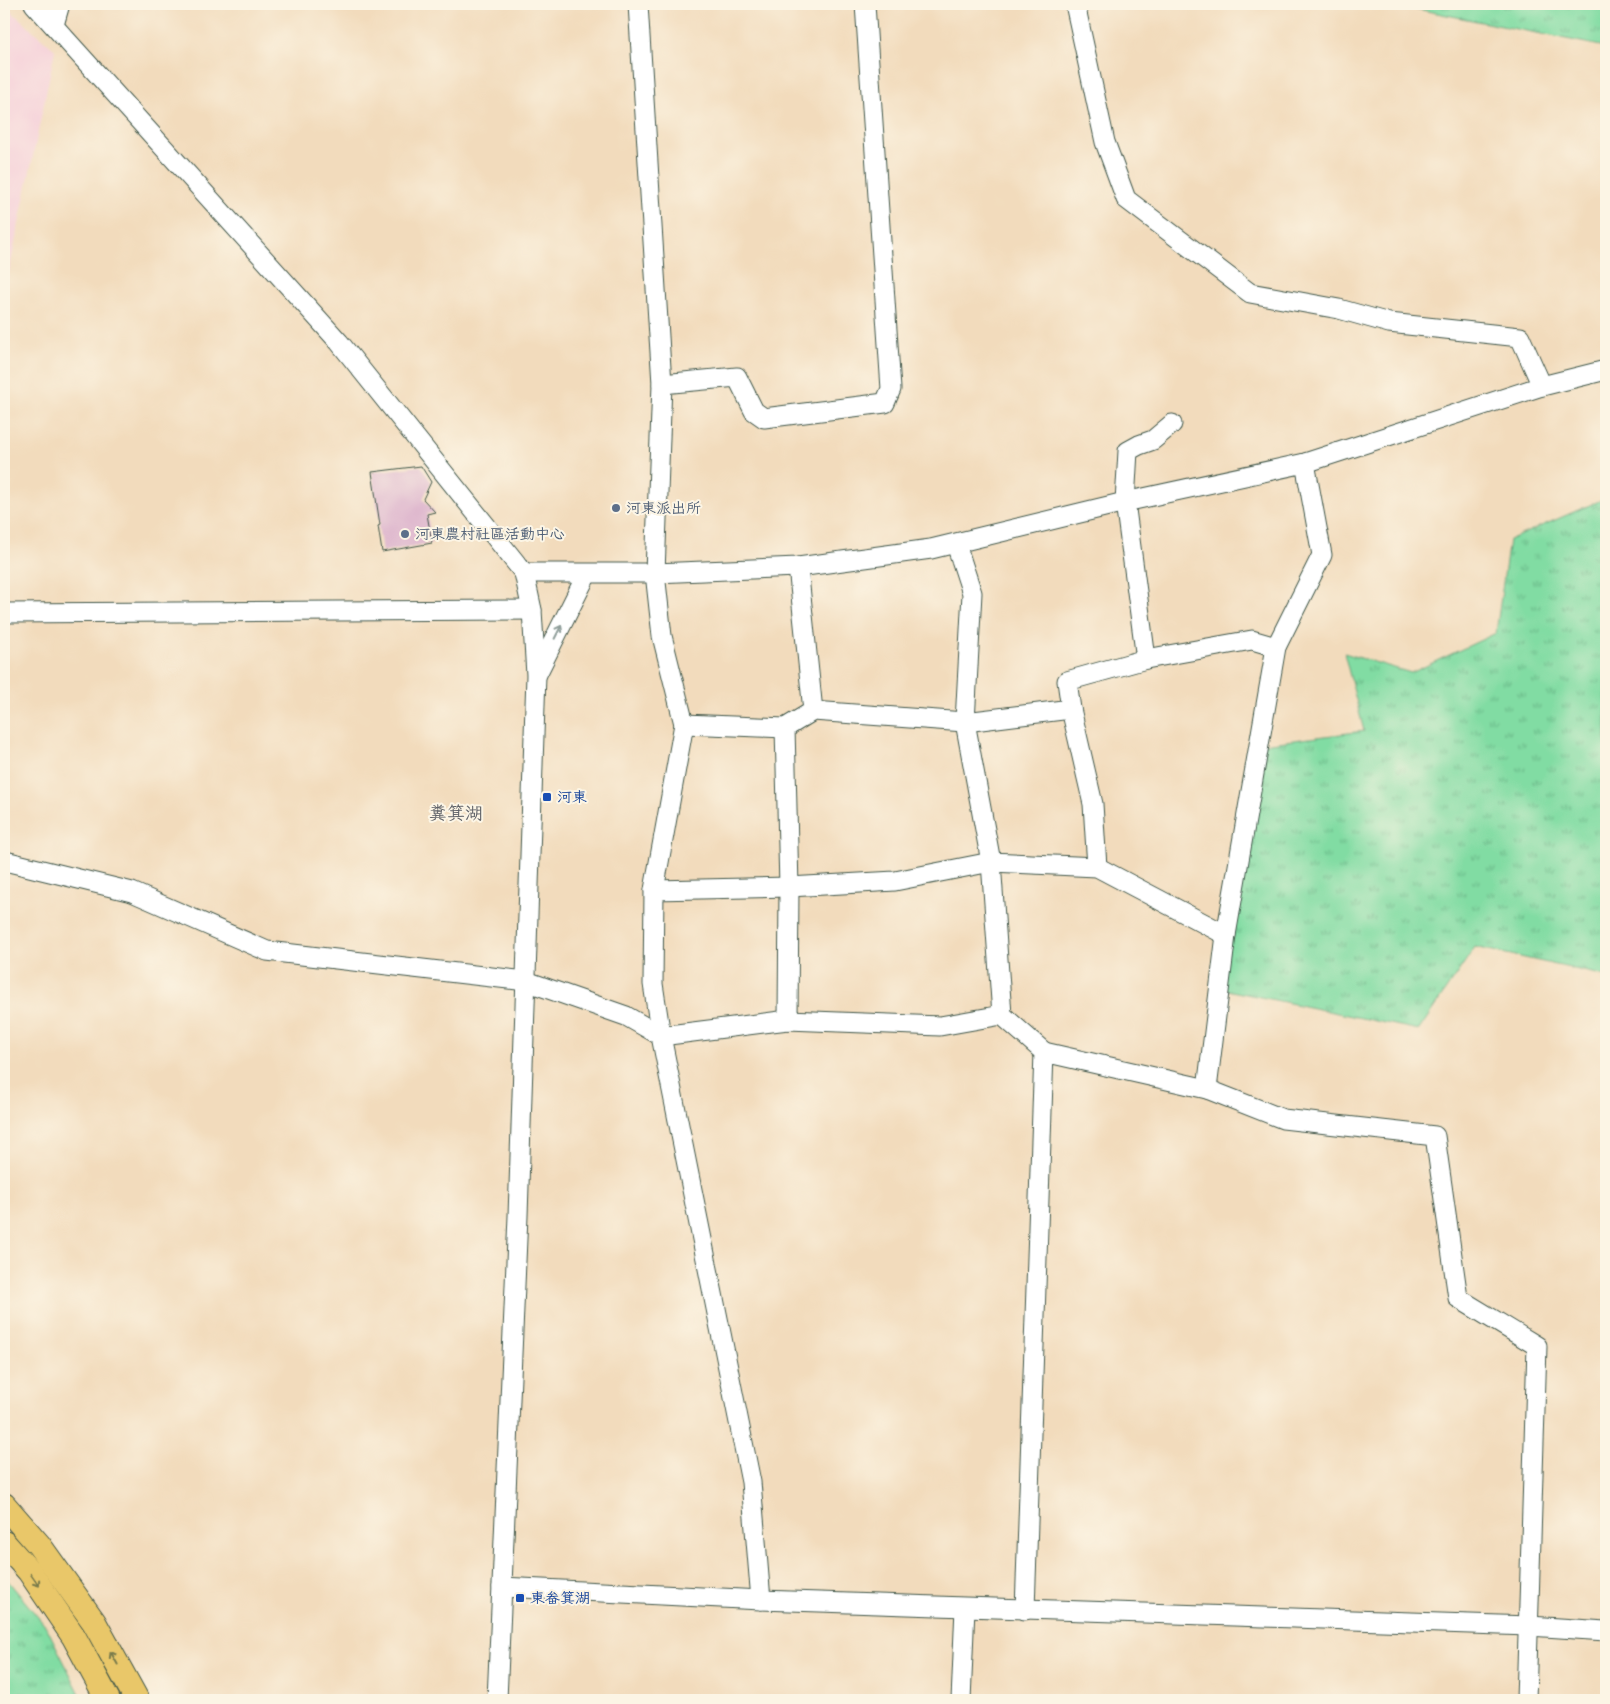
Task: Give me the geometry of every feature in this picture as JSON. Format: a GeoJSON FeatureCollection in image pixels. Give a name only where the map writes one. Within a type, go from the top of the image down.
{"type":"FeatureCollection","features":[{"type":"Feature","properties":{"kind":"main road"},"geometry":{"type":"LineString","coordinates":[[4,1505],[39,1544],[94,1622],[137,1700]]}},
{"type":"Feature","properties":{"kind":"main road"},"geometry":{"type":"LineString","coordinates":[[4,1543],[29,1571],[74,1637],[108,1700]]}},
{"type":"Feature","properties":{"kind":"street"},"geometry":{"type":"LineString","coordinates":[[34,4],[339,342],[524,573],[532,610],[536,675],[526,982],[497,1700]]}},
{"type":"Feature","properties":{"kind":"street"},"geometry":{"type":"LineString","coordinates":[[54,25],[60,4]]}},
{"type":"Feature","properties":{"kind":"street"},"geometry":{"type":"LineString","coordinates":[[638,4],[662,384],[655,573],[662,636],[684,724],[654,890],[654,984],[661,1036],[751,1482],[761,1600]]}},
{"type":"Feature","properties":{"kind":"street"},"geometry":{"type":"LineString","coordinates":[[662,384],[737,377],[754,411],[764,418],[885,403],[891,389],[865,4]]}},
{"type":"Feature","properties":{"kind":"street"},"geometry":{"type":"LineString","coordinates":[[1075,4],[1105,142],[1126,199],[1250,293],[1339,309],[1390,323],[1520,337],[1542,386]]}},
{"type":"Feature","properties":{"kind":"street"},"geometry":{"type":"LineString","coordinates":[[524,573],[655,573],[798,567],[931,550],[1125,502],[1305,463],[1542,386],[1606,370]]}},
{"type":"Feature","properties":{"kind":"street"},"geometry":{"type":"LineString","coordinates":[[1146,659],[1125,502],[1128,451],[1153,440],[1172,424]]}},
{"type":"Feature","properties":{"kind":"street"},"geometry":{"type":"LineString","coordinates":[[1207,1089],[1226,935],[1276,646],[1322,556],[1305,463]]}},
{"type":"Feature","properties":{"kind":"street"},"geometry":{"type":"LineString","coordinates":[[956,544],[972,593],[966,722],[991,862],[1002,1015],[1044,1052],[1207,1089],[1283,1119],[1435,1136],[1458,1298],[1537,1346],[1526,1700]]}},
{"type":"Feature","properties":{"kind":"street"},"geometry":{"type":"LineString","coordinates":[[798,567],[813,711]]}},
{"type":"Feature","properties":{"kind":"street"},"geometry":{"type":"LineString","coordinates":[[536,675],[587,574]]}},
{"type":"Feature","properties":{"kind":"street"},"geometry":{"type":"LineString","coordinates":[[4,613],[532,610]]}},
{"type":"Feature","properties":{"kind":"street"},"geometry":{"type":"LineString","coordinates":[[1098,867],[1093,804],[1071,709],[1067,681],[1146,659],[1252,640],[1276,646]]}},
{"type":"Feature","properties":{"kind":"street"},"geometry":{"type":"LineString","coordinates":[[684,724],[785,728],[813,711],[966,722],[1071,709]]}},
{"type":"Feature","properties":{"kind":"street"},"geometry":{"type":"LineString","coordinates":[[785,728],[789,887],[788,1020]]}},
{"type":"Feature","properties":{"kind":"street"},"geometry":{"type":"LineString","coordinates":[[4,861],[132,892],[267,951],[526,982],[626,1016],[661,1036],[788,1020],[940,1026],[1002,1015]]}},
{"type":"Feature","properties":{"kind":"street"},"geometry":{"type":"LineString","coordinates":[[654,890],[789,887],[895,881],[991,862],[1098,867],[1226,935]]}},
{"type":"Feature","properties":{"kind":"street"},"geometry":{"type":"LineString","coordinates":[[1025,1610],[1044,1052]]}},
{"type":"Feature","properties":{"kind":"street"},"geometry":{"type":"LineString","coordinates":[[502,1587],[761,1600],[1529,1626],[1606,1631]]}},
{"type":"Feature","properties":{"kind":"street"},"geometry":{"type":"LineString","coordinates":[[961,1700],[965,1608]]}},
{"type":"Feature","properties":{"kind":"shaded area"},"geometry":{"type":"Polygon","coordinates":[[[4,5],[55,50],[4,296],[4,5]]]}},
{"type":"Feature","properties":{"kind":"green space"},"geometry":{"type":"Polygon","coordinates":[[[1392,4],[1581,4],[1606,9],[1606,47],[1392,4]]]}},
{"type":"Feature","properties":{"kind":"green space"},"geometry":{"type":"Polygon","coordinates":[[[1606,498],[1606,976],[1475,947],[1419,1030],[1222,989],[1255,745],[1364,731],[1344,653],[1411,673],[1496,633],[1509,540],[1606,498]]]}},
{"type":"Feature","properties":{"kind":"green space"},"geometry":{"type":"Polygon","coordinates":[[[4,1576],[47,1628],[83,1700],[4,1700],[4,1576]]]}},
{"type":"Feature","properties":{"kind":"building"},"geometry":{"type":"Polygon","coordinates":[[[421,466],[431,482],[423,499],[435,512],[427,514],[432,543],[382,552],[372,472],[421,466]]]}},
{"type":"Feature","properties":{"kind":"place","name":"河東派出所"},"geometry":{"type":"Point","coordinates":[616,508]}},
{"type":"Feature","properties":{"kind":"place","name":"河東農村社區活動中心"},"geometry":{"type":"Point","coordinates":[405,534]}},
{"type":"Feature","properties":{"kind":"place","name":"河東"},"geometry":{"type":"Point","coordinates":[547,797]}},
{"type":"Feature","properties":{"kind":"place","name":"東畚箕湖"},"geometry":{"type":"Point","coordinates":[520,1598]}},
{"type":"Feature","properties":{"kind":"district","name":"糞箕湖"},"geometry":{"type":"Point","coordinates":[456,813]}}]}
